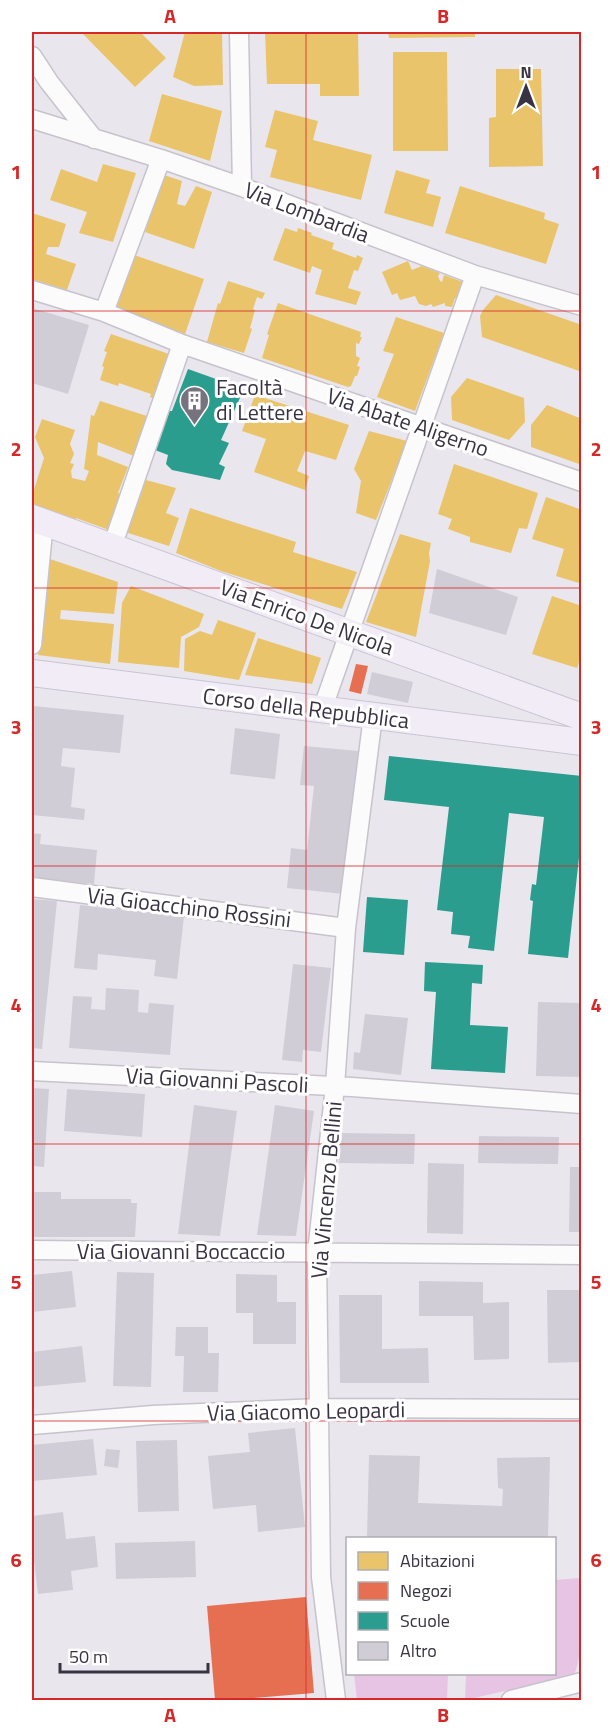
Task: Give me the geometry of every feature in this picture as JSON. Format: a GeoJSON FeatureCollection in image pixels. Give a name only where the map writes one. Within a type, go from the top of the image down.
{"type":"FeatureCollection","features":[{"type":"Feature","properties":{"kind":"main road","name":"Via Enrico De Nicola"},"geometry":{"type":"LineString","coordinates":[[38,520],[582,717]]}},
{"type":"Feature","properties":{"kind":"main road","name":"Corso della Repubblica"},"geometry":{"type":"LineString","coordinates":[[32,674],[582,742]]}},
{"type":"Feature","properties":{"kind":"main road"},"geometry":{"type":"LineString","coordinates":[[548,738],[554,707]]}},
{"type":"Feature","properties":{"kind":"street"},"geometry":{"type":"LineString","coordinates":[[239,32],[242,187]]}},
{"type":"Feature","properties":{"kind":"street"},"geometry":{"type":"LineString","coordinates":[[32,56],[49,82],[94,139]]}},
{"type":"Feature","properties":{"kind":"street","name":"Via Lombardia"},"geometry":{"type":"LineString","coordinates":[[32,119],[242,187],[475,275],[582,306]]}},
{"type":"Feature","properties":{"kind":"street"},"geometry":{"type":"LineString","coordinates":[[104,312],[161,159]]}},
{"type":"Feature","properties":{"kind":"street"},"geometry":{"type":"LineString","coordinates":[[322,710],[475,275]]}},
{"type":"Feature","properties":{"kind":"street","name":"Via Abate Aligerno"},"geometry":{"type":"LineString","coordinates":[[32,290],[104,312],[182,344],[582,483]]}},
{"type":"Feature","properties":{"kind":"street"},"geometry":{"type":"LineString","coordinates":[[112,547],[182,344]]}},
{"type":"Feature","properties":{"kind":"street"},"geometry":{"type":"LineString","coordinates":[[32,645],[38,520]]}},
{"type":"Feature","properties":{"kind":"street","name":"Via Vincenzo Bellini"},"geometry":{"type":"LineString","coordinates":[[336,1701],[321,1577],[317,1252],[336,1086],[346,928],[373,716]]}},
{"type":"Feature","properties":{"kind":"street","name":"Via Gioacchino Rossini"},"geometry":{"type":"LineString","coordinates":[[32,887],[346,928]]}},
{"type":"Feature","properties":{"kind":"street","name":"Via Giovanni Pascoli"},"geometry":{"type":"LineString","coordinates":[[32,1071],[336,1086],[582,1104]]}},
{"type":"Feature","properties":{"kind":"street","name":"Via Giovanni Boccaccio"},"geometry":{"type":"LineString","coordinates":[[32,1250],[582,1255]]}},
{"type":"Feature","properties":{"kind":"street","name":"Via Giacomo Leopardi"},"geometry":{"type":"LineString","coordinates":[[32,1425],[153,1415],[320,1408],[582,1409]]}},
{"type":"Feature","properties":{"kind":"street"},"geometry":{"type":"LineString","coordinates":[[511,1701],[582,1682]]}},
{"type":"Feature","properties":{"kind":"shaded area"},"geometry":{"type":"Polygon","coordinates":[[[581,1578],[581,1641],[574,1675],[465,1700],[466,1675],[556,1675],[556,1580],[581,1578]]]}},
{"type":"Feature","properties":{"kind":"shaded area"},"geometry":{"type":"Polygon","coordinates":[[[354,1675],[448,1675],[447,1700],[357,1700],[354,1675]]]}},
{"type":"Feature","properties":{"kind":"building: Abitazioni"},"geometry":{"type":"Polygon","coordinates":[[[81,32],[140,32],[166,58],[135,87],[81,32]]]}},
{"type":"Feature","properties":{"kind":"building: Abitazioni"},"geometry":{"type":"Polygon","coordinates":[[[185,32],[222,32],[223,85],[194,86],[173,77],[185,32]]]}},
{"type":"Feature","properties":{"kind":"building: Abitazioni"},"geometry":{"type":"Polygon","coordinates":[[[265,32],[358,32],[359,96],[320,96],[320,84],[267,84],[265,32]]]}},
{"type":"Feature","properties":{"kind":"building: Abitazioni"},"geometry":{"type":"Polygon","coordinates":[[[388,32],[475,32],[475,37],[389,38],[388,32]]]}},
{"type":"Feature","properties":{"kind":"building: Abitazioni"},"geometry":{"type":"Polygon","coordinates":[[[393,52],[447,52],[448,151],[393,151],[393,52]]]}},
{"type":"Feature","properties":{"kind":"building: Abitazioni"},"geometry":{"type":"Polygon","coordinates":[[[496,69],[541,69],[543,166],[489,167],[489,118],[496,117],[496,69]]]}},
{"type":"Feature","properties":{"kind":"building: Abitazioni"},"geometry":{"type":"Polygon","coordinates":[[[162,94],[222,111],[210,161],[149,141],[162,94]]]}},
{"type":"Feature","properties":{"kind":"building: Abitazioni"},"geometry":{"type":"Polygon","coordinates":[[[275,110],[318,121],[313,140],[372,155],[361,200],[270,177],[277,150],[265,147],[275,110]]]}},
{"type":"Feature","properties":{"kind":"building: Abitazioni"},"geometry":{"type":"Polygon","coordinates":[[[103,164],[136,173],[113,242],[79,233],[87,212],[50,200],[61,169],[97,182],[103,164]]]}},
{"type":"Feature","properties":{"kind":"building: Abitazioni"},"geometry":{"type":"Polygon","coordinates":[[[396,170],[430,180],[426,193],[441,197],[433,227],[384,213],[396,170]]]}},
{"type":"Feature","properties":{"kind":"building: Abitazioni"},"geometry":{"type":"Polygon","coordinates":[[[164,175],[182,181],[177,204],[185,206],[196,186],[212,192],[194,249],[145,232],[164,175]]]}},
{"type":"Feature","properties":{"kind":"building: Abitazioni"},"geometry":{"type":"Polygon","coordinates":[[[460,186],[545,213],[544,219],[559,224],[546,264],[445,233],[460,186]]]}},
{"type":"Feature","properties":{"kind":"building: Abitazioni"},"geometry":{"type":"Polygon","coordinates":[[[32,213],[66,224],[59,247],[48,247],[46,254],[76,264],[67,290],[32,279],[32,213]]]}},
{"type":"Feature","properties":{"kind":"building: Abitazioni"},"geometry":{"type":"Polygon","coordinates":[[[285,228],[297,232],[298,228],[312,233],[311,235],[334,243],[332,249],[356,258],[357,255],[363,258],[358,271],[354,270],[348,288],[361,292],[356,305],[315,294],[322,270],[312,266],[310,273],[273,260],[285,228]]]}},
{"type":"Feature","properties":{"kind":"building: Abitazioni"},"geometry":{"type":"Polygon","coordinates":[[[134,255],[204,279],[185,334],[116,309],[134,255]]]}},
{"type":"Feature","properties":{"kind":"building: Abitazioni"},"geometry":{"type":"Polygon","coordinates":[[[408,261],[412,270],[422,266],[440,273],[438,276],[442,282],[444,275],[463,282],[452,307],[445,306],[445,303],[433,307],[431,304],[426,306],[419,304],[415,296],[400,300],[397,293],[392,295],[382,272],[408,261]]]}},
{"type":"Feature","properties":{"kind":"building: Abitazioni"},"geometry":{"type":"Polygon","coordinates":[[[228,281],[265,293],[262,299],[257,297],[250,328],[252,329],[244,353],[207,342],[218,303],[220,304],[228,281]]]}},
{"type":"Feature","properties":{"kind":"building: Abitazioni"},"geometry":{"type":"Polygon","coordinates":[[[496,295],[582,325],[582,372],[482,337],[480,316],[496,295]]]}},
{"type":"Feature","properties":{"kind":"building: Abitazioni"},"geometry":{"type":"Polygon","coordinates":[[[278,303],[361,332],[360,337],[362,337],[359,344],[356,343],[356,356],[360,358],[357,366],[360,367],[351,386],[348,387],[262,358],[269,335],[267,334],[278,303]]]}},
{"type":"Feature","properties":{"kind":"building: Abitazioni"},"geometry":{"type":"Polygon","coordinates":[[[396,317],[444,333],[415,411],[377,397],[394,354],[383,351],[396,317]]]}},
{"type":"Feature","properties":{"kind":"building: Abitazioni"},"geometry":{"type":"Polygon","coordinates":[[[111,334],[169,354],[171,359],[157,400],[150,397],[151,394],[119,383],[118,386],[100,380],[107,352],[104,351],[111,334]]]}},
{"type":"Feature","properties":{"kind":"building: Abitazioni"},"geometry":{"type":"Polygon","coordinates":[[[467,378],[524,398],[525,422],[509,440],[452,420],[451,397],[467,378]]]}},
{"type":"Feature","properties":{"kind":"building: Abitazioni"},"geometry":{"type":"Polygon","coordinates":[[[255,395],[349,425],[336,460],[305,451],[297,471],[309,476],[305,490],[254,472],[266,439],[242,431],[255,395]]]}},
{"type":"Feature","properties":{"kind":"building: Abitazioni"},"geometry":{"type":"Polygon","coordinates":[[[100,401],[147,416],[146,418],[149,419],[134,456],[98,442],[97,455],[128,467],[118,493],[122,495],[109,530],[32,505],[32,496],[44,458],[35,437],[42,419],[75,430],[70,444],[74,454],[70,463],[74,464],[71,471],[72,478],[85,481],[89,471],[84,469],[91,415],[94,416],[100,401]]]}},
{"type":"Feature","properties":{"kind":"building: Abitazioni"},"geometry":{"type":"Polygon","coordinates":[[[547,405],[582,419],[582,465],[531,447],[531,425],[547,405]]]}},
{"type":"Feature","properties":{"kind":"building: Abitazioni"},"geometry":{"type":"Polygon","coordinates":[[[369,431],[407,441],[376,520],[356,513],[361,481],[354,469],[369,431]]]}},
{"type":"Feature","properties":{"kind":"building: Abitazioni"},"geometry":{"type":"Polygon","coordinates":[[[454,464],[538,493],[527,529],[519,528],[511,553],[470,542],[470,537],[448,529],[452,519],[438,514],[454,464]]]}},
{"type":"Feature","properties":{"kind":"building: Abitazioni"},"geometry":{"type":"Polygon","coordinates":[[[142,479],[176,488],[166,513],[179,518],[169,546],[125,532],[142,479]]]}},
{"type":"Feature","properties":{"kind":"building: Abitazioni"},"geometry":{"type":"Polygon","coordinates":[[[546,497],[582,510],[582,584],[556,576],[564,549],[532,539],[546,497]]]}},
{"type":"Feature","properties":{"kind":"building: Abitazioni"},"geometry":{"type":"Polygon","coordinates":[[[190,508],[296,542],[293,552],[357,572],[342,609],[221,571],[176,553],[190,508]]]}},
{"type":"Feature","properties":{"kind":"building: Abitazioni"},"geometry":{"type":"Polygon","coordinates":[[[400,534],[431,543],[430,561],[416,637],[366,622],[400,534]]]}},
{"type":"Feature","properties":{"kind":"building: Abitazioni"},"geometry":{"type":"Polygon","coordinates":[[[47,558],[118,582],[114,614],[61,610],[60,619],[114,624],[110,664],[38,655],[47,558]]]}},
{"type":"Feature","properties":{"kind":"building: Abitazioni"},"geometry":{"type":"Polygon","coordinates":[[[131,586],[204,614],[199,627],[181,637],[179,668],[118,662],[122,603],[131,586]]]}},
{"type":"Feature","properties":{"kind":"building: Abitazioni"},"geometry":{"type":"Polygon","coordinates":[[[552,596],[582,606],[582,654],[577,668],[532,654],[552,596]]]}},
{"type":"Feature","properties":{"kind":"building: Abitazioni"},"geometry":{"type":"Polygon","coordinates":[[[218,620],[256,633],[239,680],[184,671],[185,639],[200,631],[212,635],[218,620]]]}},
{"type":"Feature","properties":{"kind":"building: Abitazioni"},"geometry":{"type":"Polygon","coordinates":[[[258,638],[321,658],[312,684],[245,675],[258,638]]]}},
{"type":"Feature","properties":{"kind":"building: Negozi"},"geometry":{"type":"Polygon","coordinates":[[[356,664],[368,666],[361,694],[349,691],[356,664]]]}},
{"type":"Feature","properties":{"kind":"building: Negozi"},"geometry":{"type":"Polygon","coordinates":[[[306,1597],[314,1693],[215,1700],[207,1606],[306,1597]]]}},
{"type":"Feature","properties":{"kind":"building: Scuole","name":"Facoltà di Lettere"},"geometry":{"type":"Polygon","coordinates":[[[188,369],[244,389],[221,440],[229,443],[219,464],[225,467],[220,480],[172,470],[166,464],[168,455],[155,450],[166,411],[172,411],[188,369]]]}},
{"type":"Feature","properties":{"kind":"building: Scuole"},"geometry":{"type":"Polygon","coordinates":[[[389,756],[582,776],[582,830],[568,958],[528,954],[533,901],[530,900],[532,884],[536,885],[544,817],[509,813],[494,951],[468,948],[470,936],[451,934],[453,912],[437,910],[449,807],[384,800],[389,756]]]}},
{"type":"Feature","properties":{"kind":"building: Scuole"},"geometry":{"type":"Polygon","coordinates":[[[367,897],[408,900],[404,955],[363,952],[367,897]]]}},
{"type":"Feature","properties":{"kind":"building: Scuole"},"geometry":{"type":"Polygon","coordinates":[[[425,962],[483,965],[482,984],[472,983],[470,1025],[508,1027],[505,1073],[431,1069],[436,992],[424,991],[425,962]]]}},
{"type":"Feature","properties":{"kind":"building: Altro"},"geometry":{"type":"Polygon","coordinates":[[[32,308],[89,325],[68,394],[32,383],[34,342],[32,341],[32,308]]]}},
{"type":"Feature","properties":{"kind":"building: Altro"},"geometry":{"type":"Polygon","coordinates":[[[437,569],[518,597],[506,635],[429,613],[437,569]]]}},
{"type":"Feature","properties":{"kind":"building: Altro"},"geometry":{"type":"Polygon","coordinates":[[[372,672],[413,682],[408,703],[367,694],[372,672]]]}},
{"type":"Feature","properties":{"kind":"building: Altro"},"geometry":{"type":"Polygon","coordinates":[[[33,706],[124,715],[120,753],[63,748],[61,766],[75,768],[71,807],[85,809],[84,820],[32,815],[33,706]]]}},
{"type":"Feature","properties":{"kind":"building: Altro"},"geometry":{"type":"Polygon","coordinates":[[[235,728],[280,734],[275,779],[230,774],[235,728]]]}},
{"type":"Feature","properties":{"kind":"building: Altro"},"geometry":{"type":"Polygon","coordinates":[[[304,746],[358,751],[344,894],[287,888],[291,848],[307,850],[314,786],[300,785],[304,746]]]}},
{"type":"Feature","properties":{"kind":"building: Altro"},"geometry":{"type":"Polygon","coordinates":[[[32,833],[41,834],[40,844],[97,850],[94,884],[32,878],[32,833]]]}},
{"type":"Feature","properties":{"kind":"building: Altro"},"geometry":{"type":"Polygon","coordinates":[[[32,899],[57,901],[42,1049],[32,1048],[32,899]]]}},
{"type":"Feature","properties":{"kind":"building: Altro"},"geometry":{"type":"Polygon","coordinates":[[[80,905],[184,916],[177,979],[154,976],[156,960],[98,954],[97,970],[74,968],[80,905]]]}},
{"type":"Feature","properties":{"kind":"building: Altro"},"geometry":{"type":"Polygon","coordinates":[[[293,964],[331,968],[321,1052],[303,1050],[302,1062],[282,1060],[293,964]]]}},
{"type":"Feature","properties":{"kind":"building: Altro"},"geometry":{"type":"Polygon","coordinates":[[[106,988],[139,990],[138,1012],[148,1013],[149,1003],[174,1005],[170,1055],[69,1048],[73,996],[92,997],[91,1009],[105,1010],[106,988]]]}},
{"type":"Feature","properties":{"kind":"building: Altro"},"geometry":{"type":"Polygon","coordinates":[[[538,1002],[580,1003],[582,1005],[582,1077],[536,1076],[538,1002]]]}},
{"type":"Feature","properties":{"kind":"building: Altro"},"geometry":{"type":"Polygon","coordinates":[[[365,1014],[408,1018],[401,1075],[353,1069],[354,1052],[360,1053],[365,1014]]]}},
{"type":"Feature","properties":{"kind":"building: Altro"},"geometry":{"type":"Polygon","coordinates":[[[32,1088],[49,1089],[44,1167],[32,1166],[32,1088]]]}},
{"type":"Feature","properties":{"kind":"building: Altro"},"geometry":{"type":"Polygon","coordinates":[[[67,1089],[145,1094],[142,1137],[64,1131],[67,1089]]]}},
{"type":"Feature","properties":{"kind":"building: Altro"},"geometry":{"type":"Polygon","coordinates":[[[194,1105],[237,1111],[220,1236],[178,1234],[194,1105]]]}},
{"type":"Feature","properties":{"kind":"building: Altro"},"geometry":{"type":"Polygon","coordinates":[[[275,1105],[314,1111],[296,1236],[257,1235],[275,1105]]]}},
{"type":"Feature","properties":{"kind":"building: Altro"},"geometry":{"type":"Polygon","coordinates":[[[340,1133],[415,1134],[414,1164],[339,1163],[340,1133]]]}},
{"type":"Feature","properties":{"kind":"building: Altro"},"geometry":{"type":"Polygon","coordinates":[[[479,1136],[559,1137],[558,1164],[478,1163],[479,1136]]]}},
{"type":"Feature","properties":{"kind":"building: Altro"},"geometry":{"type":"Polygon","coordinates":[[[428,1163],[464,1164],[463,1234],[427,1233],[428,1163]]]}},
{"type":"Feature","properties":{"kind":"building: Altro"},"geometry":{"type":"Polygon","coordinates":[[[570,1167],[582,1167],[582,1232],[569,1232],[570,1167]]]}},
{"type":"Feature","properties":{"kind":"building: Altro"},"geometry":{"type":"Polygon","coordinates":[[[32,1192],[61,1192],[61,1199],[131,1199],[131,1203],[137,1203],[135,1237],[32,1237],[32,1192]]]}},
{"type":"Feature","properties":{"kind":"building: Altro"},"geometry":{"type":"Polygon","coordinates":[[[72,1271],[76,1307],[32,1312],[32,1275],[72,1271]]]}},
{"type":"Feature","properties":{"kind":"building: Altro"},"geometry":{"type":"Polygon","coordinates":[[[117,1272],[154,1273],[151,1387],[113,1386],[117,1272]]]}},
{"type":"Feature","properties":{"kind":"building: Altro"},"geometry":{"type":"Polygon","coordinates":[[[236,1274],[277,1275],[277,1302],[296,1302],[296,1344],[253,1344],[253,1313],[236,1313],[236,1274]]]}},
{"type":"Feature","properties":{"kind":"building: Altro"},"geometry":{"type":"Polygon","coordinates":[[[419,1281],[483,1282],[483,1303],[509,1302],[509,1359],[474,1360],[473,1316],[419,1316],[419,1281]]]}},
{"type":"Feature","properties":{"kind":"building: Altro"},"geometry":{"type":"Polygon","coordinates":[[[547,1290],[582,1290],[582,1362],[548,1363],[547,1290]]]}},
{"type":"Feature","properties":{"kind":"building: Altro"},"geometry":{"type":"Polygon","coordinates":[[[339,1295],[382,1295],[382,1349],[428,1348],[429,1383],[340,1383],[339,1295]]]}},
{"type":"Feature","properties":{"kind":"building: Altro"},"geometry":{"type":"Polygon","coordinates":[[[176,1327],[208,1327],[208,1353],[219,1353],[218,1392],[183,1392],[184,1356],[175,1356],[176,1327]]]}},
{"type":"Feature","properties":{"kind":"building: Altro"},"geometry":{"type":"Polygon","coordinates":[[[82,1346],[86,1382],[32,1387],[32,1352],[82,1346]]]}},
{"type":"Feature","properties":{"kind":"building: Altro"},"geometry":{"type":"Polygon","coordinates":[[[295,1428],[305,1527],[258,1532],[256,1505],[213,1509],[208,1456],[250,1452],[248,1433],[295,1428]]]}},
{"type":"Feature","properties":{"kind":"building: Altro"},"geometry":{"type":"Polygon","coordinates":[[[93,1439],[97,1475],[32,1481],[32,1445],[93,1439]]]}},
{"type":"Feature","properties":{"kind":"building: Altro"},"geometry":{"type":"Polygon","coordinates":[[[177,1440],[179,1511],[138,1512],[136,1441],[177,1440]]]}},
{"type":"Feature","properties":{"kind":"building: Altro"},"geometry":{"type":"Polygon","coordinates":[[[106,1449],[120,1450],[118,1468],[104,1466],[106,1449]]]}},
{"type":"Feature","properties":{"kind":"building: Altro"},"geometry":{"type":"Polygon","coordinates":[[[369,1455],[420,1456],[418,1503],[502,1506],[503,1489],[498,1488],[497,1458],[550,1457],[548,1537],[367,1537],[369,1455]]]}},
{"type":"Feature","properties":{"kind":"building: Altro"},"geometry":{"type":"Polygon","coordinates":[[[63,1512],[66,1539],[95,1536],[98,1567],[71,1571],[73,1590],[38,1594],[32,1544],[32,1516],[63,1512]]]}},
{"type":"Feature","properties":{"kind":"building: Altro"},"geometry":{"type":"Polygon","coordinates":[[[195,1541],[196,1577],[116,1579],[115,1543],[195,1541]]]}},
{"type":"Feature","properties":{"kind":"place","name":"Facoltà di Lettere"},"geometry":{"type":"Point","coordinates":[195,426]}}]}
